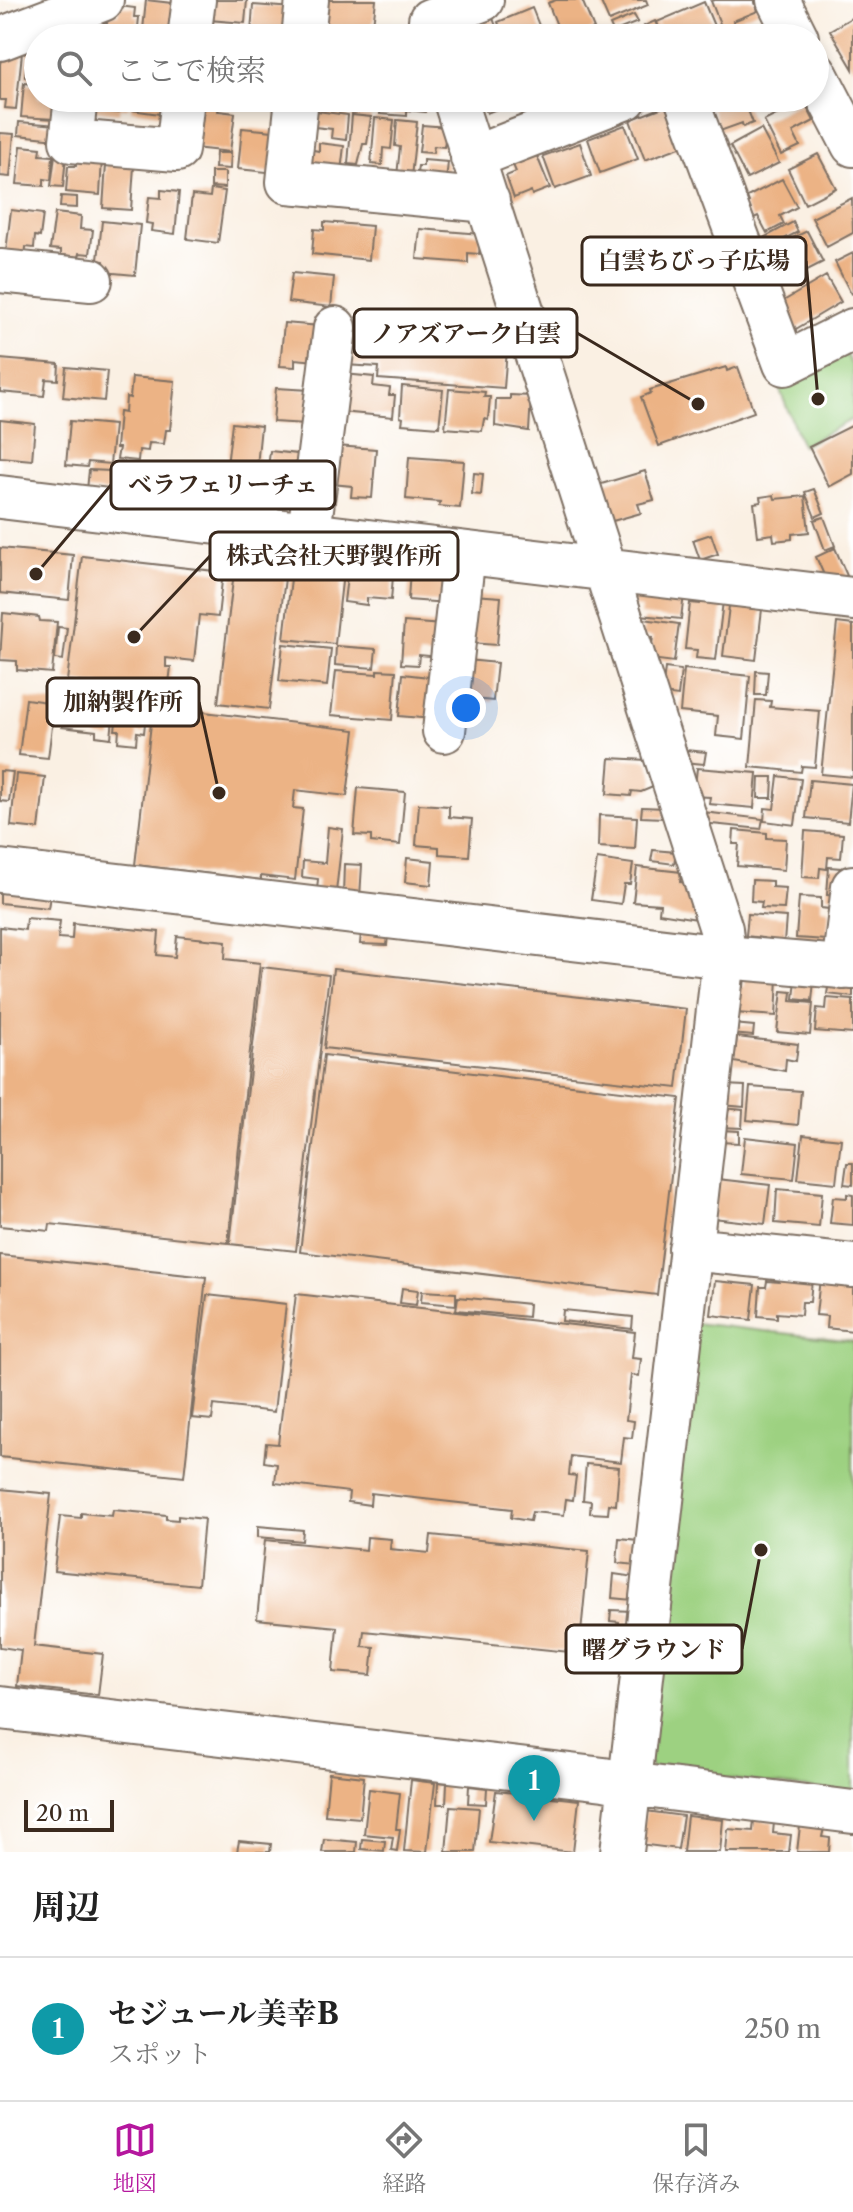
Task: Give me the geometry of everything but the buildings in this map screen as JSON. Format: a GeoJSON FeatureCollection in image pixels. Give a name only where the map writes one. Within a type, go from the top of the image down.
{"type":"FeatureCollection","features":[{"type":"Feature","properties":{"kind":"street"},"geometry":{"type":"LineString","coordinates":[[191,24],[194,0]]}},
{"type":"Feature","properties":{"kind":"street"},"geometry":{"type":"LineString","coordinates":[[304,24],[307,0]]}},
{"type":"Feature","properties":{"kind":"street"},"geometry":{"type":"LineString","coordinates":[[429,19],[482,0]]}},
{"type":"Feature","properties":{"kind":"street"},"geometry":{"type":"LineString","coordinates":[[56,24],[90,15]]}},
{"type":"Feature","properties":{"kind":"street"},"geometry":{"type":"LineString","coordinates":[[0,39],[24,33]]}},
{"type":"Feature","properties":{"kind":"street"},"geometry":{"type":"LineString","coordinates":[[829,99],[853,145]]}},
{"type":"Feature","properties":{"kind":"street"},"geometry":{"type":"LineString","coordinates":[[74,112],[71,141],[177,150],[181,112]]}},
{"type":"Feature","properties":{"kind":"street"},"geometry":{"type":"LineString","coordinates":[[296,112],[288,182],[488,201]]}},
{"type":"Feature","properties":{"kind":"street"},"geometry":{"type":"LineString","coordinates":[[458,112],[721,929],[724,957],[622,1852]]}},
{"type":"Feature","properties":{"kind":"street"},"geometry":{"type":"LineString","coordinates":[[472,158],[590,112]]}},
{"type":"Feature","properties":{"kind":"street"},"geometry":{"type":"LineString","coordinates":[[691,112],[785,364],[853,330]]}},
{"type":"Feature","properties":{"kind":"street"},"geometry":{"type":"LineString","coordinates":[[0,271],[91,280]]}},
{"type":"Feature","properties":{"kind":"street"},"geometry":{"type":"LineString","coordinates":[[309,532],[335,328]]}},
{"type":"Feature","properties":{"kind":"street"},"geometry":{"type":"LineString","coordinates":[[0,497],[853,599]]}},
{"type":"Feature","properties":{"kind":"street"},"geometry":{"type":"LineString","coordinates":[[444,731],[464,553]]}},
{"type":"Feature","properties":{"kind":"street"},"geometry":{"type":"LineString","coordinates":[[0,871],[724,957],[848,968],[853,887]]}},
{"type":"Feature","properties":{"kind":"street"},"geometry":{"type":"LineString","coordinates":[[690,1249],[853,1266]]}},
{"type":"Feature","properties":{"kind":"street"},"geometry":{"type":"LineString","coordinates":[[0,1708],[604,1779],[853,1812]]}},
{"type":"Feature","properties":{"kind":"green space"},"geometry":{"type":"Polygon","coordinates":[[[843,348],[853,368],[853,419],[802,446],[776,380],[843,348]]]}},
{"type":"Feature","properties":{"kind":"green space"},"geometry":{"type":"Polygon","coordinates":[[[694,1323],[853,1341],[853,1793],[655,1771],[645,1760],[694,1323]]]}},
{"type":"Feature","properties":{"kind":"place","name":"白雲ちびっ子広場"},"geometry":{"type":"Point","coordinates":[818,399]}},
{"type":"Feature","properties":{"kind":"place","name":"ノアズアーク白雲"},"geometry":{"type":"Point","coordinates":[698,404]}},
{"type":"Feature","properties":{"kind":"place","name":"ベラフェリーチェ"},"geometry":{"type":"Point","coordinates":[36,574]}},
{"type":"Feature","properties":{"kind":"place","name":"株式会社天野製作所"},"geometry":{"type":"Point","coordinates":[134,637]}},
{"type":"Feature","properties":{"kind":"place","name":"加納製作所"},"geometry":{"type":"Point","coordinates":[219,793]}},
{"type":"Feature","properties":{"kind":"place","name":"曙グラウンド"},"geometry":{"type":"Point","coordinates":[761,1550]}},
{"type":"Feature","properties":{"kind":"place","name":"セジュール美幸B"},"geometry":{"type":"Point","coordinates":[534,1821]}}]}
